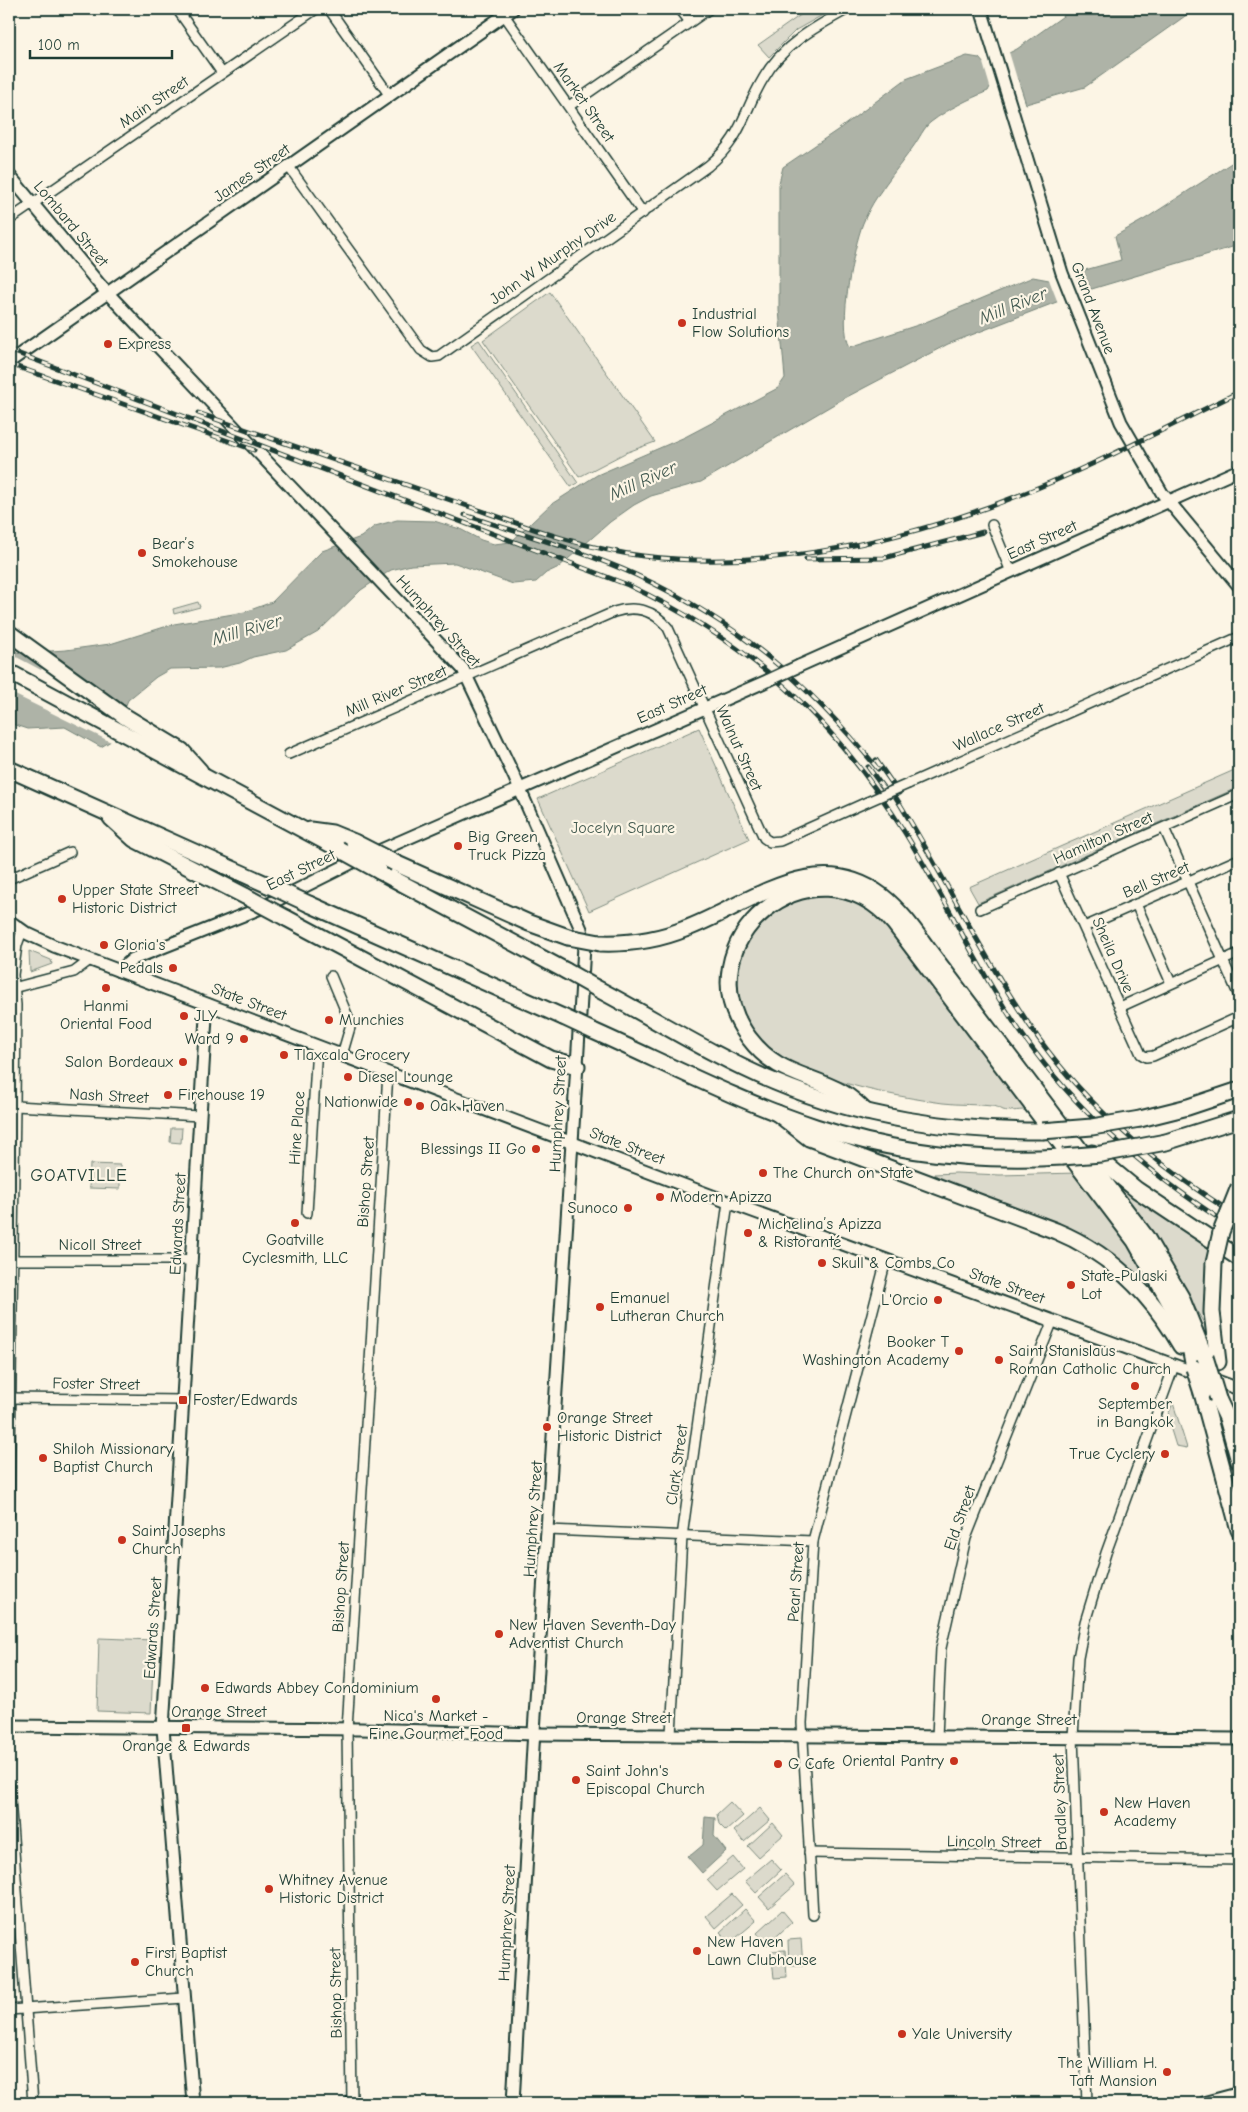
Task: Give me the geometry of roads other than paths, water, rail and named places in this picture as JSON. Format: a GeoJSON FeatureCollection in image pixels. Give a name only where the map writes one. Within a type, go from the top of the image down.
{"type":"FeatureCollection","features":[{"type":"Feature","properties":{"kind":"highway"},"geometry":{"type":"LineString","coordinates":[[9,633],[125,726]]}},
{"type":"Feature","properties":{"kind":"highway"},"geometry":{"type":"LineString","coordinates":[[9,672],[182,751],[204,777],[596,988],[761,1075],[801,1092],[866,1112],[909,1122],[954,1128],[1042,1131],[1098,1126],[1140,1119],[1188,1107],[1239,1090]]}},
{"type":"Feature","properties":{"kind":"highway"},"geometry":{"type":"LineString","coordinates":[[9,769],[777,1113],[846,1136],[900,1148],[988,1158],[1062,1157],[1101,1154],[1166,1142],[1239,1119]]}},
{"type":"Feature","properties":{"kind":"highway"},"geometry":{"type":"LineString","coordinates":[[107,813],[134,840],[286,918],[551,1059],[577,1066]]}},
{"type":"Feature","properties":{"kind":"highway"},"geometry":{"type":"LineString","coordinates":[[300,829],[332,833],[529,923],[568,937],[600,943],[636,942],[674,933],[783,884],[801,878],[826,876],[861,884],[884,898],[906,920],[1138,1225],[1181,1298],[1199,1355]]}},
{"type":"Feature","properties":{"kind":"highway"},"geometry":{"type":"LineString","coordinates":[[866,1112],[842,1093],[798,1076],[772,1060],[749,1037],[735,1011],[730,974],[739,941],[761,911],[792,893],[820,888],[848,891],[868,900],[888,917],[1130,1233],[1160,1282],[1222,1400],[1239,1461]]}},
{"type":"Feature","properties":{"kind":"highway"},"geometry":{"type":"LineString","coordinates":[[777,1113],[809,1138],[1056,1231],[1093,1249],[1122,1270],[1199,1355]]}},
{"type":"Feature","properties":{"kind":"highway"},"geometry":{"type":"LineString","coordinates":[[1070,1135],[1137,1190],[1239,1258]]}},
{"type":"Feature","properties":{"kind":"highway"},"geometry":{"type":"LineString","coordinates":[[1239,1188],[1221,1232],[1214,1263],[1212,1312],[1194,1368],[1239,1530]]}},
{"type":"Feature","properties":{"kind":"main road","name":"Grand Avenue"},"geometry":{"type":"LineString","coordinates":[[981,9],[1071,300],[1121,422],[1168,501],[1239,586]]}},
{"type":"Feature","properties":{"kind":"main road","name":"James Street"},"geometry":{"type":"LineString","coordinates":[[9,362],[390,96],[506,11]]}},
{"type":"Feature","properties":{"kind":"main road","name":"Lombard Street"},"geometry":{"type":"LineString","coordinates":[[9,175],[108,293]]}},
{"type":"Feature","properties":{"kind":"main road","name":"Humphrey Street"},"geometry":{"type":"LineString","coordinates":[[108,293],[469,676],[582,933],[573,1143],[513,2103]]}},
{"type":"Feature","properties":{"kind":"main road","name":"East Street"},"geometry":{"type":"LineString","coordinates":[[119,971],[134,959],[214,924],[261,908],[317,879],[1239,470]]}},
{"type":"Feature","properties":{"kind":"main road","name":"State Street"},"geometry":{"type":"LineString","coordinates":[[9,921],[22,931],[90,960],[728,1202],[1239,1389]]}},
{"type":"Feature","properties":{"kind":"main road","name":"Edwards Street"},"geometry":{"type":"LineString","coordinates":[[192,2103],[163,1728],[206,1017],[210,1005]]}},
{"type":"Feature","properties":{"kind":"main road","name":"Orange Street"},"geometry":{"type":"LineString","coordinates":[[9,1726],[347,1729],[535,1734],[1239,1739]]}},
{"type":"Feature","properties":{"kind":"main road"},"geometry":{"type":"LineString","coordinates":[[1205,2103],[1239,2094]]}},
{"type":"Feature","properties":{"kind":"street"},"geometry":{"type":"LineString","coordinates":[[177,9],[222,73]]}},
{"type":"Feature","properties":{"kind":"street","name":"Main Street"},"geometry":{"type":"LineString","coordinates":[[9,220],[316,9]]}},
{"type":"Feature","properties":{"kind":"street"},"geometry":{"type":"LineString","coordinates":[[329,9],[390,96]]}},
{"type":"Feature","properties":{"kind":"street"},"geometry":{"type":"LineString","coordinates":[[680,9],[690,22]]}},
{"type":"Feature","properties":{"kind":"street"},"geometry":{"type":"LineString","coordinates":[[569,106],[709,9]]}},
{"type":"Feature","properties":{"kind":"street","name":"John W Murphy Drive"},"geometry":{"type":"LineString","coordinates":[[289,166],[421,350],[432,357],[445,353],[708,166],[724,151],[744,122],[762,80],[785,51],[810,30],[848,9]]}},
{"type":"Feature","properties":{"kind":"street","name":"Market Street"},"geometry":{"type":"LineString","coordinates":[[506,11],[643,213]]}},
{"type":"Feature","properties":{"kind":"street"},"geometry":{"type":"LineString","coordinates":[[992,525],[1011,572]]}},
{"type":"Feature","properties":{"kind":"street","name":"Mill River Street"},"geometry":{"type":"LineString","coordinates":[[290,754],[624,609],[635,608],[654,614]]}},
{"type":"Feature","properties":{"kind":"street","name":"Walnut Street"},"geometry":{"type":"LineString","coordinates":[[654,614],[668,628],[761,833],[770,842]]}},
{"type":"Feature","properties":{"kind":"street","name":"Wallace Street"},"geometry":{"type":"LineString","coordinates":[[770,842],[780,841],[1239,637]]}},
{"type":"Feature","properties":{"kind":"street","name":"Hamilton Street"},"geometry":{"type":"LineString","coordinates":[[980,909],[1239,794]]}},
{"type":"Feature","properties":{"kind":"street"},"geometry":{"type":"LineString","coordinates":[[1164,828],[1239,996]]}},
{"type":"Feature","properties":{"kind":"street"},"geometry":{"type":"LineString","coordinates":[[9,879],[70,852]]}},
{"type":"Feature","properties":{"kind":"street","name":"Bell Street"},"geometry":{"type":"LineString","coordinates":[[1084,927],[1239,859]]}},
{"type":"Feature","properties":{"kind":"street","name":"Sheila Drive"},"geometry":{"type":"LineString","coordinates":[[1059,873],[1138,1050],[1146,1057],[1153,1056],[1239,1017]]}},
{"type":"Feature","properties":{"kind":"street"},"geometry":{"type":"LineString","coordinates":[[1136,904],[1171,983]]}},
{"type":"Feature","properties":{"kind":"street"},"geometry":{"type":"LineString","coordinates":[[9,1516],[12,1123],[16,1106],[16,1005],[12,989],[16,950],[22,931]]}},
{"type":"Feature","properties":{"kind":"street"},"geometry":{"type":"LineString","coordinates":[[1120,1007],[1239,953]]}},
{"type":"Feature","properties":{"kind":"street"},"geometry":{"type":"LineString","coordinates":[[12,989],[74,972],[90,960]]}},
{"type":"Feature","properties":{"kind":"street"},"geometry":{"type":"LineString","coordinates":[[331,976],[351,1024],[342,1055]]}},
{"type":"Feature","properties":{"kind":"street","name":"Hine Place"},"geometry":{"type":"LineString","coordinates":[[307,1213],[318,1046]]}},
{"type":"Feature","properties":{"kind":"street","name":"Bishop Street"},"geometry":{"type":"LineString","coordinates":[[352,2103],[347,1729],[388,1073]]}},
{"type":"Feature","properties":{"kind":"street","name":"Nash Street"},"geometry":{"type":"LineString","coordinates":[[16,1106],[200,1116]]}},
{"type":"Feature","properties":{"kind":"street","name":"Clark Street"},"geometry":{"type":"LineString","coordinates":[[671,1734],[682,1537],[728,1202]]}},
{"type":"Feature","properties":{"kind":"street","name":"Nicoll Street"},"geometry":{"type":"LineString","coordinates":[[11,1260],[192,1260]]}},
{"type":"Feature","properties":{"kind":"street","name":"Pearl Street"},"geometry":{"type":"LineString","coordinates":[[813,1915],[803,1736],[813,1541],[886,1260]]}},
{"type":"Feature","properties":{"kind":"street","name":"Eld Street"},"geometry":{"type":"LineString","coordinates":[[937,1737],[940,1648],[966,1538],[1053,1320]]}},
{"type":"Feature","properties":{"kind":"street","name":"Bradley Street"},"geometry":{"type":"LineString","coordinates":[[1087,2103],[1073,1737],[1078,1658],[1085,1622],[1106,1553],[1174,1366]]}},
{"type":"Feature","properties":{"kind":"street","name":"Foster Street"},"geometry":{"type":"LineString","coordinates":[[10,1398],[183,1400]]}},
{"type":"Feature","properties":{"kind":"street"},"geometry":{"type":"LineString","coordinates":[[548,1530],[813,1541]]}},
{"type":"Feature","properties":{"kind":"street"},"geometry":{"type":"LineString","coordinates":[[9,1785],[32,2103]]}},
{"type":"Feature","properties":{"kind":"street","name":"Lincoln Street"},"geometry":{"type":"LineString","coordinates":[[809,1853],[1239,1860]]}},
{"type":"Feature","properties":{"kind":"street"},"geometry":{"type":"LineString","coordinates":[[9,2010],[184,1998]]}},
{"type":"Feature","properties":{"kind":"water","name":"Mill River"},"geometry":{"type":"Polygon","coordinates":[[[1073,9],[1195,9],[1085,87],[1026,104],[1018,79],[990,87],[988,91],[951,109],[928,124],[879,193],[859,234],[846,305],[846,337],[850,347],[921,324],[1033,277],[1049,280],[1121,260],[1115,236],[1145,219],[1239,158],[1239,245],[1085,291],[948,344],[841,400],[701,482],[651,496],[634,505],[610,522],[559,567],[546,573],[536,582],[513,584],[455,563],[411,565],[391,570],[361,590],[318,632],[286,650],[253,657],[240,663],[219,668],[170,669],[156,677],[128,700],[111,741],[101,747],[65,727],[27,729],[9,723],[9,649],[20,653],[66,650],[110,644],[174,624],[245,612],[272,602],[322,551],[361,537],[375,526],[397,520],[434,521],[460,529],[481,540],[494,544],[511,542],[550,505],[597,475],[685,437],[778,388],[785,378],[779,310],[779,183],[783,167],[839,129],[906,79],[967,56],[979,58],[985,65],[1017,49],[1073,9]]]}},
{"type":"Feature","properties":{"kind":"water"},"geometry":{"type":"Polygon","coordinates":[[[705,1817],[715,1818],[714,1836],[726,1851],[702,1873],[687,1856],[703,1845],[705,1817]]]}},
{"type":"Feature","properties":{"kind":"railway"},"geometry":{"type":"LineString","coordinates":[[9,350],[628,585],[713,632],[751,659],[786,688],[818,719],[849,754],[877,792],[921,860],[1000,1000],[1035,1052],[1056,1079],[1128,1151],[1182,1193],[1239,1231]]}},
{"type":"Feature","properties":{"kind":"railway"},"geometry":{"type":"LineString","coordinates":[[9,364],[254,450]]}},
{"type":"Feature","properties":{"kind":"railway"},"geometry":{"type":"LineString","coordinates":[[198,413],[527,527],[573,541],[620,553],[692,560],[791,555],[840,548],[937,524],[984,509],[1083,468],[1239,392]]}},
{"type":"Feature","properties":{"kind":"railway"},"geometry":{"type":"LineString","coordinates":[[465,515],[573,550],[615,566],[636,575],[707,613],[769,657],[797,682],[825,709],[878,769]]}},
{"type":"Feature","properties":{"kind":"railway"},"geometry":{"type":"LineString","coordinates":[[806,559],[884,558],[983,532]]}},
{"type":"Feature","properties":{"kind":"railway"},"geometry":{"type":"LineString","coordinates":[[876,760],[899,793]]}},
{"type":"Feature","properties":{"kind":"railway"},"geometry":{"type":"LineString","coordinates":[[868,767],[890,797]]}},
{"type":"Feature","properties":{"kind":"railway"},"geometry":{"type":"LineString","coordinates":[[890,788],[999,978],[1039,1039],[1060,1066],[1082,1091],[1130,1138],[1183,1180],[1239,1217]]}},
{"type":"Feature","properties":{"kind":"place","name":"Industrial Flow Solutions"},"geometry":{"type":"Point","coordinates":[682,323]}},
{"type":"Feature","properties":{"kind":"place","name":"Express"},"geometry":{"type":"Point","coordinates":[108,344]}},
{"type":"Feature","properties":{"kind":"place","name":"Bear’s Smokehouse"},"geometry":{"type":"Point","coordinates":[142,553]}},
{"type":"Feature","properties":{"kind":"place","name":"Big Green Truck Pizza"},"geometry":{"type":"Point","coordinates":[458,846]}},
{"type":"Feature","properties":{"kind":"place","name":"Upper State Street Historic District"},"geometry":{"type":"Point","coordinates":[62,899]}},
{"type":"Feature","properties":{"kind":"place","name":"Gloria's"},"geometry":{"type":"Point","coordinates":[104,945]}},
{"type":"Feature","properties":{"kind":"place","name":"Pedals"},"geometry":{"type":"Point","coordinates":[173,968]}},
{"type":"Feature","properties":{"kind":"place","name":"Hanmi Oriental Food"},"geometry":{"type":"Point","coordinates":[106,988]}},
{"type":"Feature","properties":{"kind":"place","name":"JLY"},"geometry":{"type":"Point","coordinates":[184,1016]}},
{"type":"Feature","properties":{"kind":"place","name":"Munchies"},"geometry":{"type":"Point","coordinates":[329,1020]}},
{"type":"Feature","properties":{"kind":"place","name":"Ward 9"},"geometry":{"type":"Point","coordinates":[244,1039]}},
{"type":"Feature","properties":{"kind":"place","name":"Tlaxcala Grocery"},"geometry":{"type":"Point","coordinates":[284,1055]}},
{"type":"Feature","properties":{"kind":"place","name":"Salon Bordeaux"},"geometry":{"type":"Point","coordinates":[183,1062]}},
{"type":"Feature","properties":{"kind":"place","name":"Diesel Lounge"},"geometry":{"type":"Point","coordinates":[348,1077]}},
{"type":"Feature","properties":{"kind":"place","name":"Firehouse 19"},"geometry":{"type":"Point","coordinates":[168,1095]}},
{"type":"Feature","properties":{"kind":"place","name":"Nationwide"},"geometry":{"type":"Point","coordinates":[408,1102]}},
{"type":"Feature","properties":{"kind":"place","name":"Oak Haven"},"geometry":{"type":"Point","coordinates":[420,1106]}},
{"type":"Feature","properties":{"kind":"place","name":"Blessings II Go"},"geometry":{"type":"Point","coordinates":[536,1149]}},
{"type":"Feature","properties":{"kind":"place","name":"The Church on State"},"geometry":{"type":"Point","coordinates":[763,1173]}},
{"type":"Feature","properties":{"kind":"place","name":"Modern Apizza"},"geometry":{"type":"Point","coordinates":[660,1197]}},
{"type":"Feature","properties":{"kind":"place","name":"Sunoco"},"geometry":{"type":"Point","coordinates":[628,1208]}},
{"type":"Feature","properties":{"kind":"place","name":"Goatville Cyclesmith, LLC"},"geometry":{"type":"Point","coordinates":[295,1223]}},
{"type":"Feature","properties":{"kind":"place","name":"Michelina’s Apizza & Ristoranté"},"geometry":{"type":"Point","coordinates":[748,1233]}},
{"type":"Feature","properties":{"kind":"place","name":"Skull & Combs Co"},"geometry":{"type":"Point","coordinates":[822,1263]}},
{"type":"Feature","properties":{"kind":"place","name":"State-Pulaski Lot"},"geometry":{"type":"Point","coordinates":[1071,1285]}},
{"type":"Feature","properties":{"kind":"place","name":"L'Orcio"},"geometry":{"type":"Point","coordinates":[938,1300]}},
{"type":"Feature","properties":{"kind":"place","name":"Emanuel Lutheran Church"},"geometry":{"type":"Point","coordinates":[600,1307]}},
{"type":"Feature","properties":{"kind":"place","name":"Booker T Washington Academy"},"geometry":{"type":"Point","coordinates":[959,1351]}},
{"type":"Feature","properties":{"kind":"place","name":"Saint Stanislaus Roman Catholic Church"},"geometry":{"type":"Point","coordinates":[999,1360]}},
{"type":"Feature","properties":{"kind":"place","name":"September in Bangkok"},"geometry":{"type":"Point","coordinates":[1135,1386]}},
{"type":"Feature","properties":{"kind":"place","name":"Foster/Edwards"},"geometry":{"type":"Point","coordinates":[183,1400]}},
{"type":"Feature","properties":{"kind":"place","name":"Orange Street Historic District"},"geometry":{"type":"Point","coordinates":[547,1427]}},
{"type":"Feature","properties":{"kind":"place","name":"True Cyclery"},"geometry":{"type":"Point","coordinates":[1165,1454]}},
{"type":"Feature","properties":{"kind":"place","name":"Shiloh Missionary Baptist Church"},"geometry":{"type":"Point","coordinates":[43,1458]}},
{"type":"Feature","properties":{"kind":"place","name":"Saint Josephs Church"},"geometry":{"type":"Point","coordinates":[122,1540]}},
{"type":"Feature","properties":{"kind":"place","name":"New Haven Seventh-Day Adventist Church"},"geometry":{"type":"Point","coordinates":[499,1634]}},
{"type":"Feature","properties":{"kind":"place","name":"Edwards Abbey Condominium"},"geometry":{"type":"Point","coordinates":[205,1688]}},
{"type":"Feature","properties":{"kind":"place","name":"Nica's Market - Fine Gourmet Food"},"geometry":{"type":"Point","coordinates":[436,1699]}},
{"type":"Feature","properties":{"kind":"place","name":"Orange & Edwards"},"geometry":{"type":"Point","coordinates":[186,1728]}},
{"type":"Feature","properties":{"kind":"place","name":"Oriental Pantry"},"geometry":{"type":"Point","coordinates":[954,1761]}},
{"type":"Feature","properties":{"kind":"place","name":"G Cafe"},"geometry":{"type":"Point","coordinates":[778,1764]}},
{"type":"Feature","properties":{"kind":"place","name":"Saint John's Episcopal Church"},"geometry":{"type":"Point","coordinates":[576,1780]}},
{"type":"Feature","properties":{"kind":"place","name":"New Haven Academy"},"geometry":{"type":"Point","coordinates":[1104,1812]}},
{"type":"Feature","properties":{"kind":"place","name":"Whitney Avenue Historic District"},"geometry":{"type":"Point","coordinates":[269,1889]}},
{"type":"Feature","properties":{"kind":"place","name":"New Haven Lawn Clubhouse"},"geometry":{"type":"Point","coordinates":[697,1951]}},
{"type":"Feature","properties":{"kind":"place","name":"First Baptist Church"},"geometry":{"type":"Point","coordinates":[135,1962]}},
{"type":"Feature","properties":{"kind":"place","name":"Yale University"},"geometry":{"type":"Point","coordinates":[902,2034]}},
{"type":"Feature","properties":{"kind":"place","name":"The William H. Taft Mansion"},"geometry":{"type":"Point","coordinates":[1167,2072]}},
{"type":"Feature","properties":{"kind":"district","name":"GOATVILLE"},"geometry":{"type":"Point","coordinates":[79,1175]}},
{"type":"Feature","properties":{"kind":"park label","name":"Jocelyn Square"},"geometry":{"type":"Point","coordinates":[623,828]}}]}
